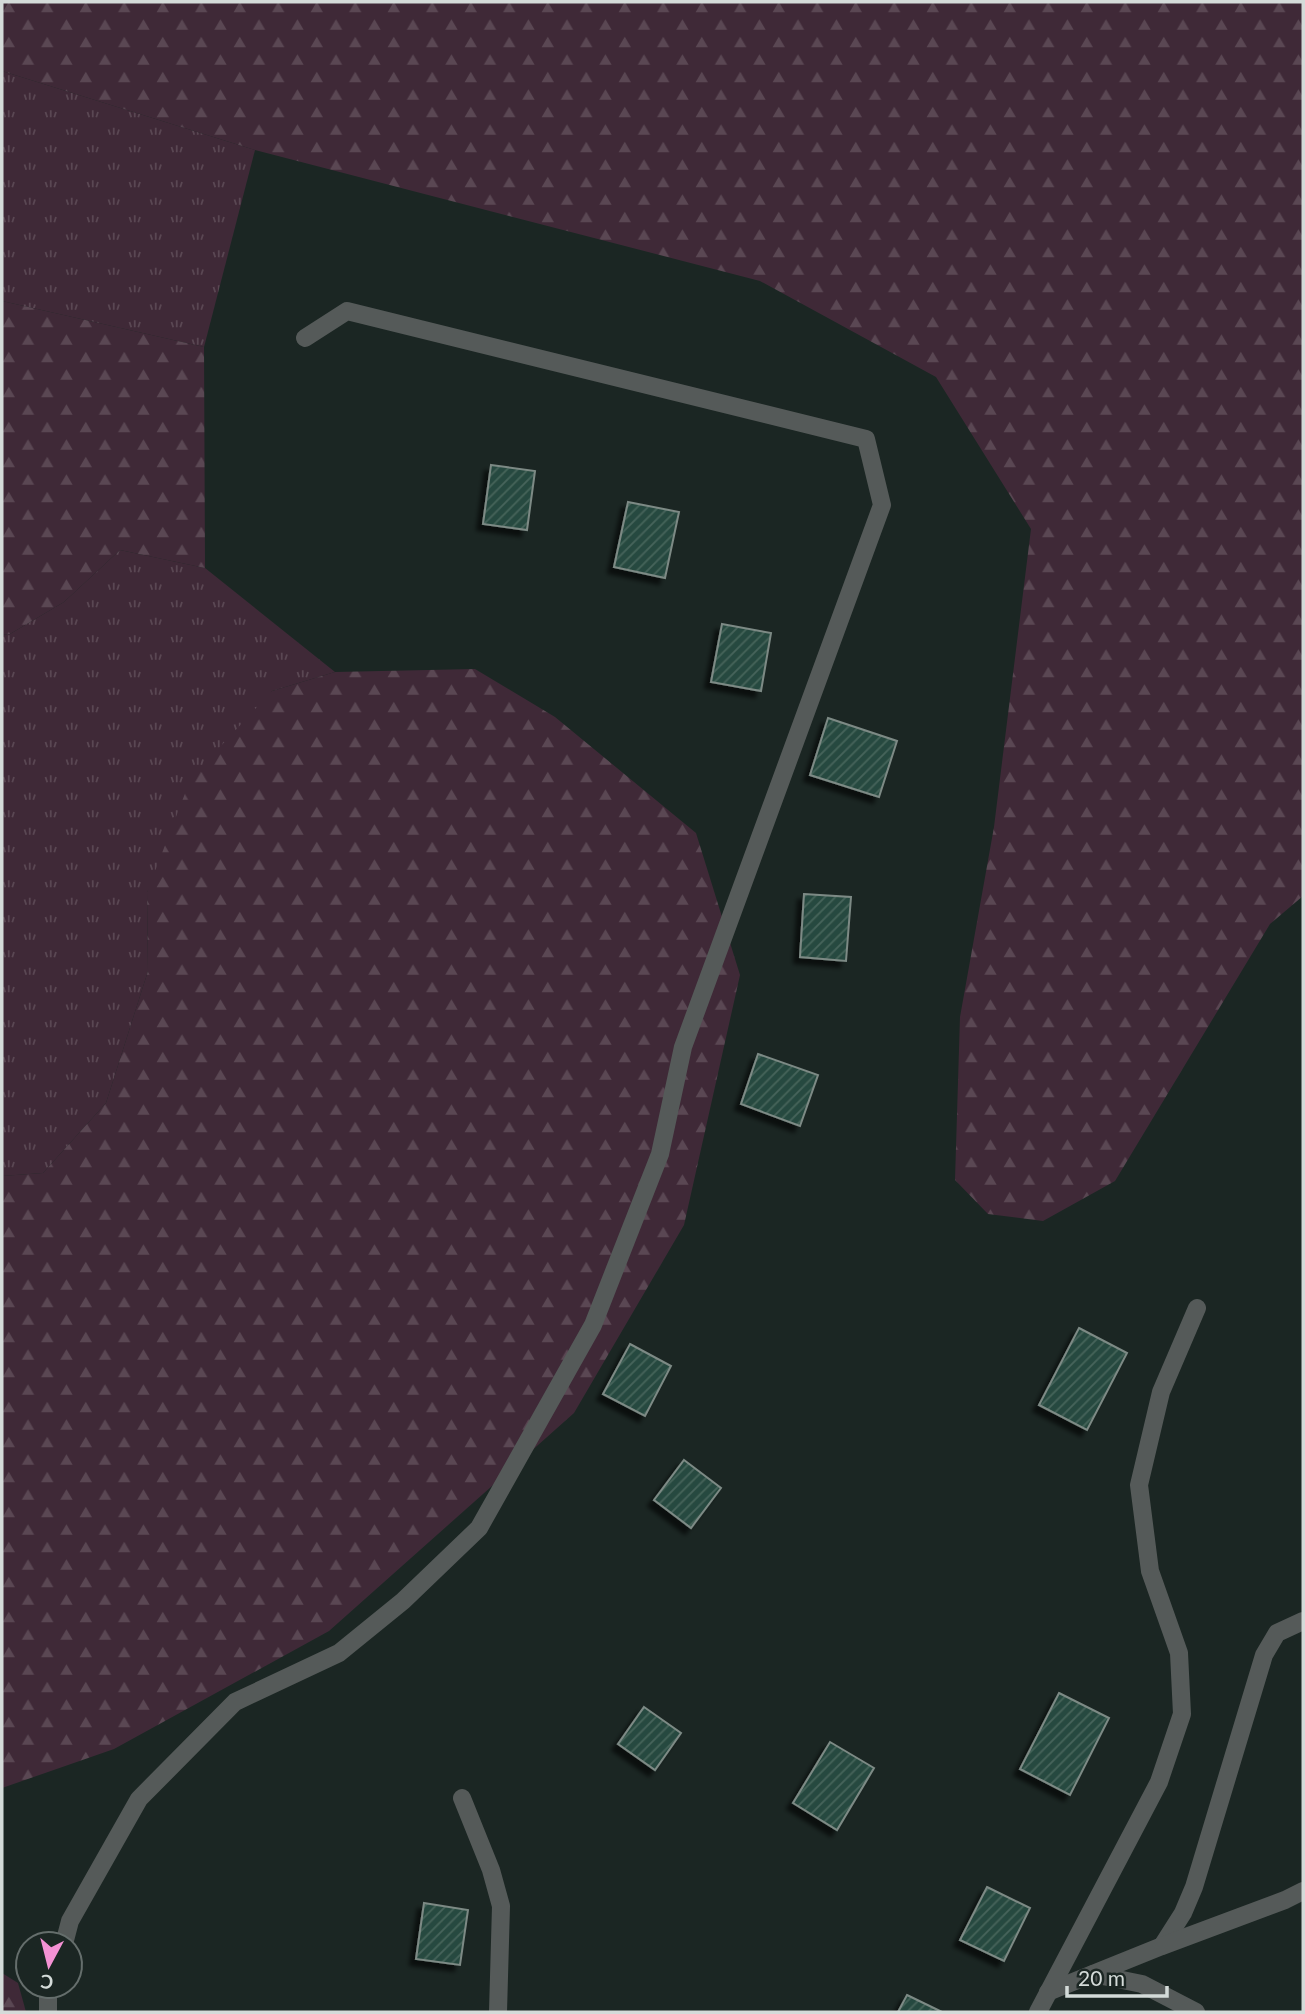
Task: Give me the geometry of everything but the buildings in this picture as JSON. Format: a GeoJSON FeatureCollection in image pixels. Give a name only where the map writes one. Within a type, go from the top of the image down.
{"type":"FeatureCollection","features":[{"type":"Feature","properties":{"kind":"street"},"geometry":{"type":"LineString","coordinates":[[68,1930],[70,1921],[139,1799],[235,1702],[339,1653],[403,1601],[479,1528],[593,1325],[660,1154],[683,1047],[883,505],[866,439],[347,311],[305,338]]}},
{"type":"Feature","properties":{"kind":"street"},"geometry":{"type":"LineString","coordinates":[[1038,2012],[1159,1782],[1182,1714],[1179,1653],[1150,1571],[1139,1485],[1161,1392],[1197,1308]]}},
{"type":"Feature","properties":{"kind":"street"},"geometry":{"type":"LineString","coordinates":[[1162,1946],[1184,1913],[1194,1887],[1264,1655],[1277,1633],[1303,1621]]}},
{"type":"Feature","properties":{"kind":"street"},"geometry":{"type":"LineString","coordinates":[[462,1798],[491,1871],[501,1906],[498,2012]]}},
{"type":"Feature","properties":{"kind":"street"},"geometry":{"type":"LineString","coordinates":[[1048,1992],[1303,1891]]}},
{"type":"Feature","properties":{"kind":"street"},"geometry":{"type":"LineString","coordinates":[[1093,1974],[1142,1984],[1196,2012]]}},
{"type":"Feature","properties":{"kind":"green space"},"geometry":{"type":"Polygon","coordinates":[[[2,2],[1303,2],[1303,896],[1270,924],[1115,1181],[1043,1221],[988,1214],[955,1180],[960,1017],[994,827],[1031,529],[936,377],[760,281],[255,150],[2,71],[2,2]]]}},
{"type":"Feature","properties":{"kind":"green space"},"geometry":{"type":"Polygon","coordinates":[[[2,71],[255,150],[204,347],[2,301],[2,71]]]}},
{"type":"Feature","properties":{"kind":"green space"},"geometry":{"type":"Polygon","coordinates":[[[2,301],[204,347],[205,568],[120,550],[64,602],[10,634],[2,635],[2,301]]]}},
{"type":"Feature","properties":{"kind":"green space"},"geometry":{"type":"Polygon","coordinates":[[[120,550],[205,568],[335,672],[272,691],[147,892],[148,971],[106,1103],[43,1173],[2,1176],[2,635],[10,634],[64,602],[120,550]]]}},
{"type":"Feature","properties":{"kind":"green space"},"geometry":{"type":"Polygon","coordinates":[[[475,669],[555,717],[696,833],[740,975],[684,1225],[574,1413],[329,1631],[114,1749],[2,1788],[2,1176],[43,1173],[106,1103],[148,971],[147,892],[191,778],[272,691],[335,672],[475,669]]]}},
{"type":"Feature","properties":{"kind":"green space"},"geometry":{"type":"Polygon","coordinates":[[[2,1973],[14,1980],[14,2000],[23,2000],[26,2012],[2,2012],[2,1973]]]}}]}
